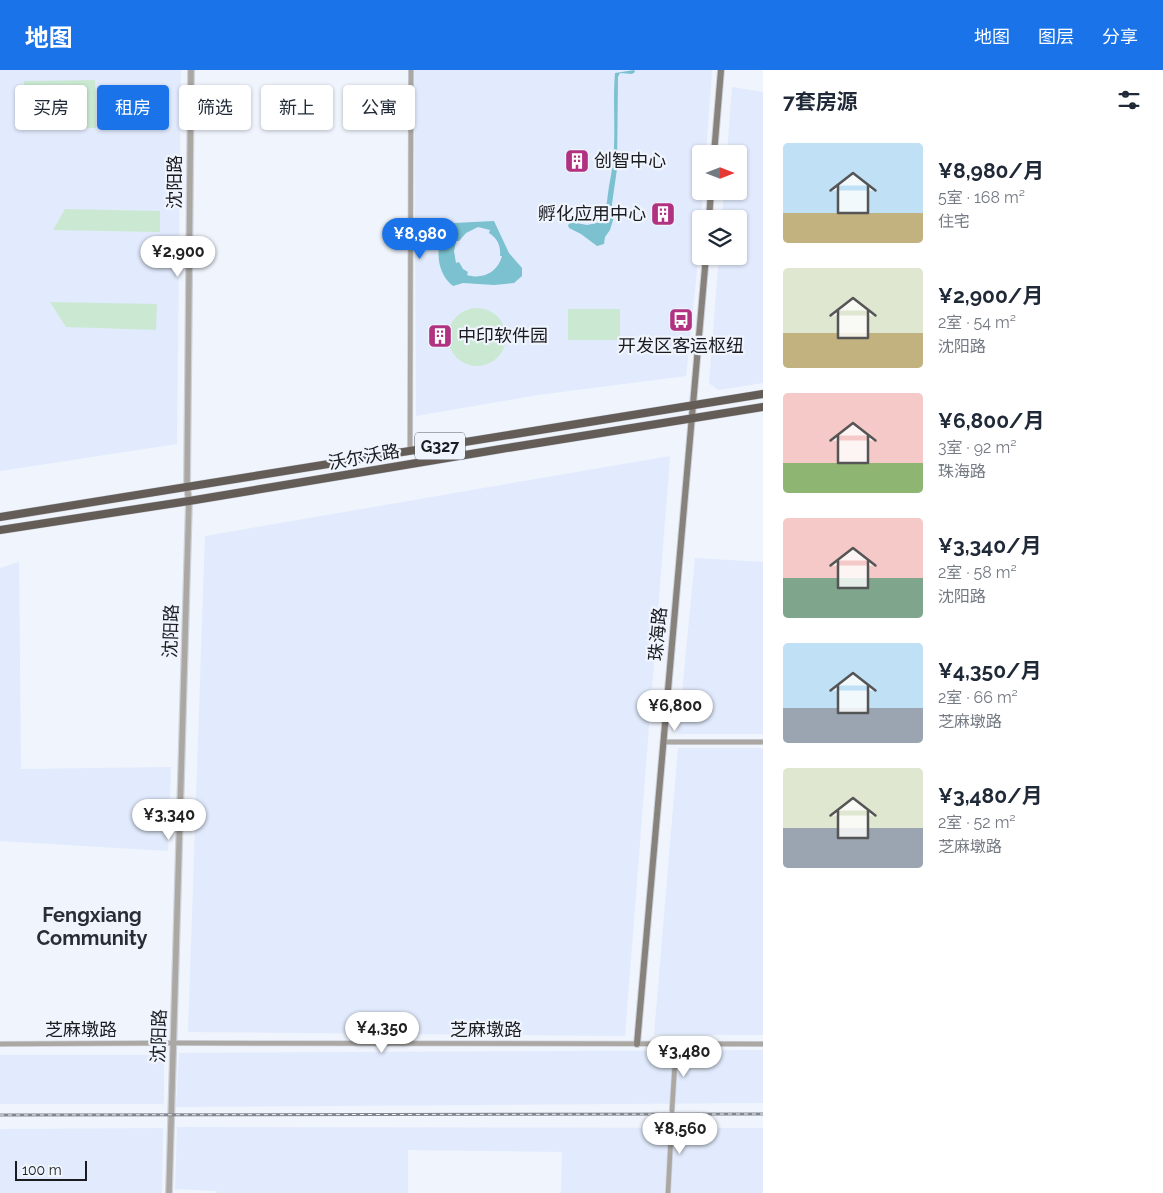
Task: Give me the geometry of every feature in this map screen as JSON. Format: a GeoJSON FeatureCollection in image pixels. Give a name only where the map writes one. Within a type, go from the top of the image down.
{"type":"FeatureCollection","features":[{"type":"Feature","properties":{"kind":"highway","name":"沃尔沃路"},"geometry":{"type":"LineString","coordinates":[[0,517],[763,394]]}},
{"type":"Feature","properties":{"kind":"highway","name":"沃尔沃路"},"geometry":{"type":"LineString","coordinates":[[0,530],[190,502],[763,407]]}},
{"type":"Feature","properties":{"kind":"main road"},"geometry":{"type":"LineString","coordinates":[[715,145],[721,70]]}},
{"type":"Feature","properties":{"kind":"main road","name":"珠海路"},"geometry":{"type":"LineString","coordinates":[[637,1044],[705,265]]}},
{"type":"Feature","properties":{"kind":"street","name":"沈阳路"},"geometry":{"type":"LineString","coordinates":[[169,1193],[190,502],[187,487],[190,70]]}},
{"type":"Feature","properties":{"kind":"street"},"geometry":{"type":"LineString","coordinates":[[410,451],[411,70]]}},
{"type":"Feature","properties":{"kind":"street"},"geometry":{"type":"LineString","coordinates":[[663,742],[763,742]]}},
{"type":"Feature","properties":{"kind":"street","name":"芝麻墩路"},"geometry":{"type":"LineString","coordinates":[[0,1044],[763,1044]]}},
{"type":"Feature","properties":{"kind":"street"},"geometry":{"type":"LineString","coordinates":[[672,1110],[676,1045]]}},
{"type":"Feature","properties":{"kind":"street"},"geometry":{"type":"LineString","coordinates":[[668,1193],[672,1116]]}},
{"type":"Feature","properties":{"kind":"shaded area"},"geometry":{"type":"Polygon","coordinates":[[[0,70],[181,70],[181,85],[179,85],[180,130],[177,444],[0,471],[0,70]]]}},
{"type":"Feature","properties":{"kind":"shaded area"},"geometry":{"type":"Polygon","coordinates":[[[414,70],[712,70],[707,145],[692,145],[692,200],[702,200],[702,210],[692,210],[692,265],[697,265],[686,376],[538,395],[416,416],[414,70]]]}},
{"type":"Feature","properties":{"kind":"shaded area"},"geometry":{"type":"Polygon","coordinates":[[[732,87],[763,92],[763,383],[718,390],[709,383],[718,265],[747,265],[747,210],[723,210],[723,200],[748,200],[748,145],[728,145],[732,87]]]}},
{"type":"Feature","properties":{"kind":"shaded area"},"geometry":{"type":"Polygon","coordinates":[[[670,456],[625,1036],[188,1032],[205,536],[670,456]]]}},
{"type":"Feature","properties":{"kind":"shaded area"},"geometry":{"type":"Polygon","coordinates":[[[695,558],[763,562],[763,734],[678,734],[695,558]]]}},
{"type":"Feature","properties":{"kind":"shaded area"},"geometry":{"type":"Polygon","coordinates":[[[19,562],[21,769],[171,767],[168,851],[0,841],[0,568],[19,562]]]}},
{"type":"Feature","properties":{"kind":"shaded area"},"geometry":{"type":"Polygon","coordinates":[[[678,748],[763,748],[763,1035],[654,1035],[678,748]]]}},
{"type":"Feature","properties":{"kind":"shaded area"},"geometry":{"type":"Polygon","coordinates":[[[763,1050],[763,1103],[176,1107],[179,1053],[763,1050]]]}},
{"type":"Feature","properties":{"kind":"shaded area"},"geometry":{"type":"Polygon","coordinates":[[[0,1055],[164,1055],[164,1104],[0,1104],[0,1055]]]}},
{"type":"Feature","properties":{"kind":"shaded area"},"geometry":{"type":"Polygon","coordinates":[[[177,1127],[763,1128],[763,1193],[561,1193],[562,1152],[408,1150],[408,1193],[217,1193],[217,1191],[175,1189],[177,1127]]]}},
{"type":"Feature","properties":{"kind":"shaded area"},"geometry":{"type":"Polygon","coordinates":[[[163,1128],[162,1193],[0,1193],[0,1129],[163,1128]]]}},
{"type":"Feature","properties":{"kind":"green space"},"geometry":{"type":"Polygon","coordinates":[[[95,80],[96,128],[87,128],[87,85],[24,85],[24,81],[95,80]]]}},
{"type":"Feature","properties":{"kind":"green space"},"geometry":{"type":"Polygon","coordinates":[[[65,209],[160,211],[160,232],[53,230],[65,209]]]}},
{"type":"Feature","properties":{"kind":"green space"},"geometry":{"type":"Polygon","coordinates":[[[50,302],[157,304],[156,330],[66,327],[50,302]]]}},
{"type":"Feature","properties":{"kind":"green space"},"geometry":{"type":"Polygon","coordinates":[[[477,308],[493,313],[501,321],[506,337],[501,353],[493,361],[477,366],[461,361],[453,353],[448,337],[453,321],[461,313],[477,308]]]}},
{"type":"Feature","properties":{"kind":"green space"},"geometry":{"type":"Polygon","coordinates":[[[568,309],[620,309],[620,340],[568,340],[568,309]]]}},
{"type":"Feature","properties":{"kind":"water"},"geometry":{"type":"Polygon","coordinates":[[[634,70],[635,72],[632,74],[620,73],[618,77],[617,169],[612,204],[613,220],[610,230],[605,237],[604,244],[597,246],[569,228],[568,225],[571,222],[587,225],[601,222],[607,202],[614,154],[615,73],[634,70]]]}},
{"type":"Feature","properties":{"kind":"water"},"geometry":{"type":"Polygon","coordinates":[[[494,221],[509,253],[522,268],[522,276],[514,283],[494,285],[463,283],[453,286],[442,272],[438,254],[442,237],[454,223],[494,221]],[[478,227],[466,233],[459,241],[456,241],[454,251],[456,263],[459,262],[463,269],[468,272],[467,275],[484,275],[493,270],[500,262],[502,256],[500,256],[499,245],[489,233],[490,230],[478,227]]]}},
{"type":"Feature","properties":{"kind":"railway"},"geometry":{"type":"LineString","coordinates":[[0,1115],[763,1114]]}},
{"type":"Feature","properties":{"kind":"place","name":"创智中心"},"geometry":{"type":"Point","coordinates":[577,161]}},
{"type":"Feature","properties":{"kind":"place","name":"孵化应用中心"},"geometry":{"type":"Point","coordinates":[663,214]}},
{"type":"Feature","properties":{"kind":"place","name":"开发区客运枢纽"},"geometry":{"type":"Point","coordinates":[681,320]}},
{"type":"Feature","properties":{"kind":"place","name":"中印软件园"},"geometry":{"type":"Point","coordinates":[440,336]}},
{"type":"Feature","properties":{"kind":"district","name":"Fengxiang Community"},"geometry":{"type":"Point","coordinates":[92,926]}}]}
